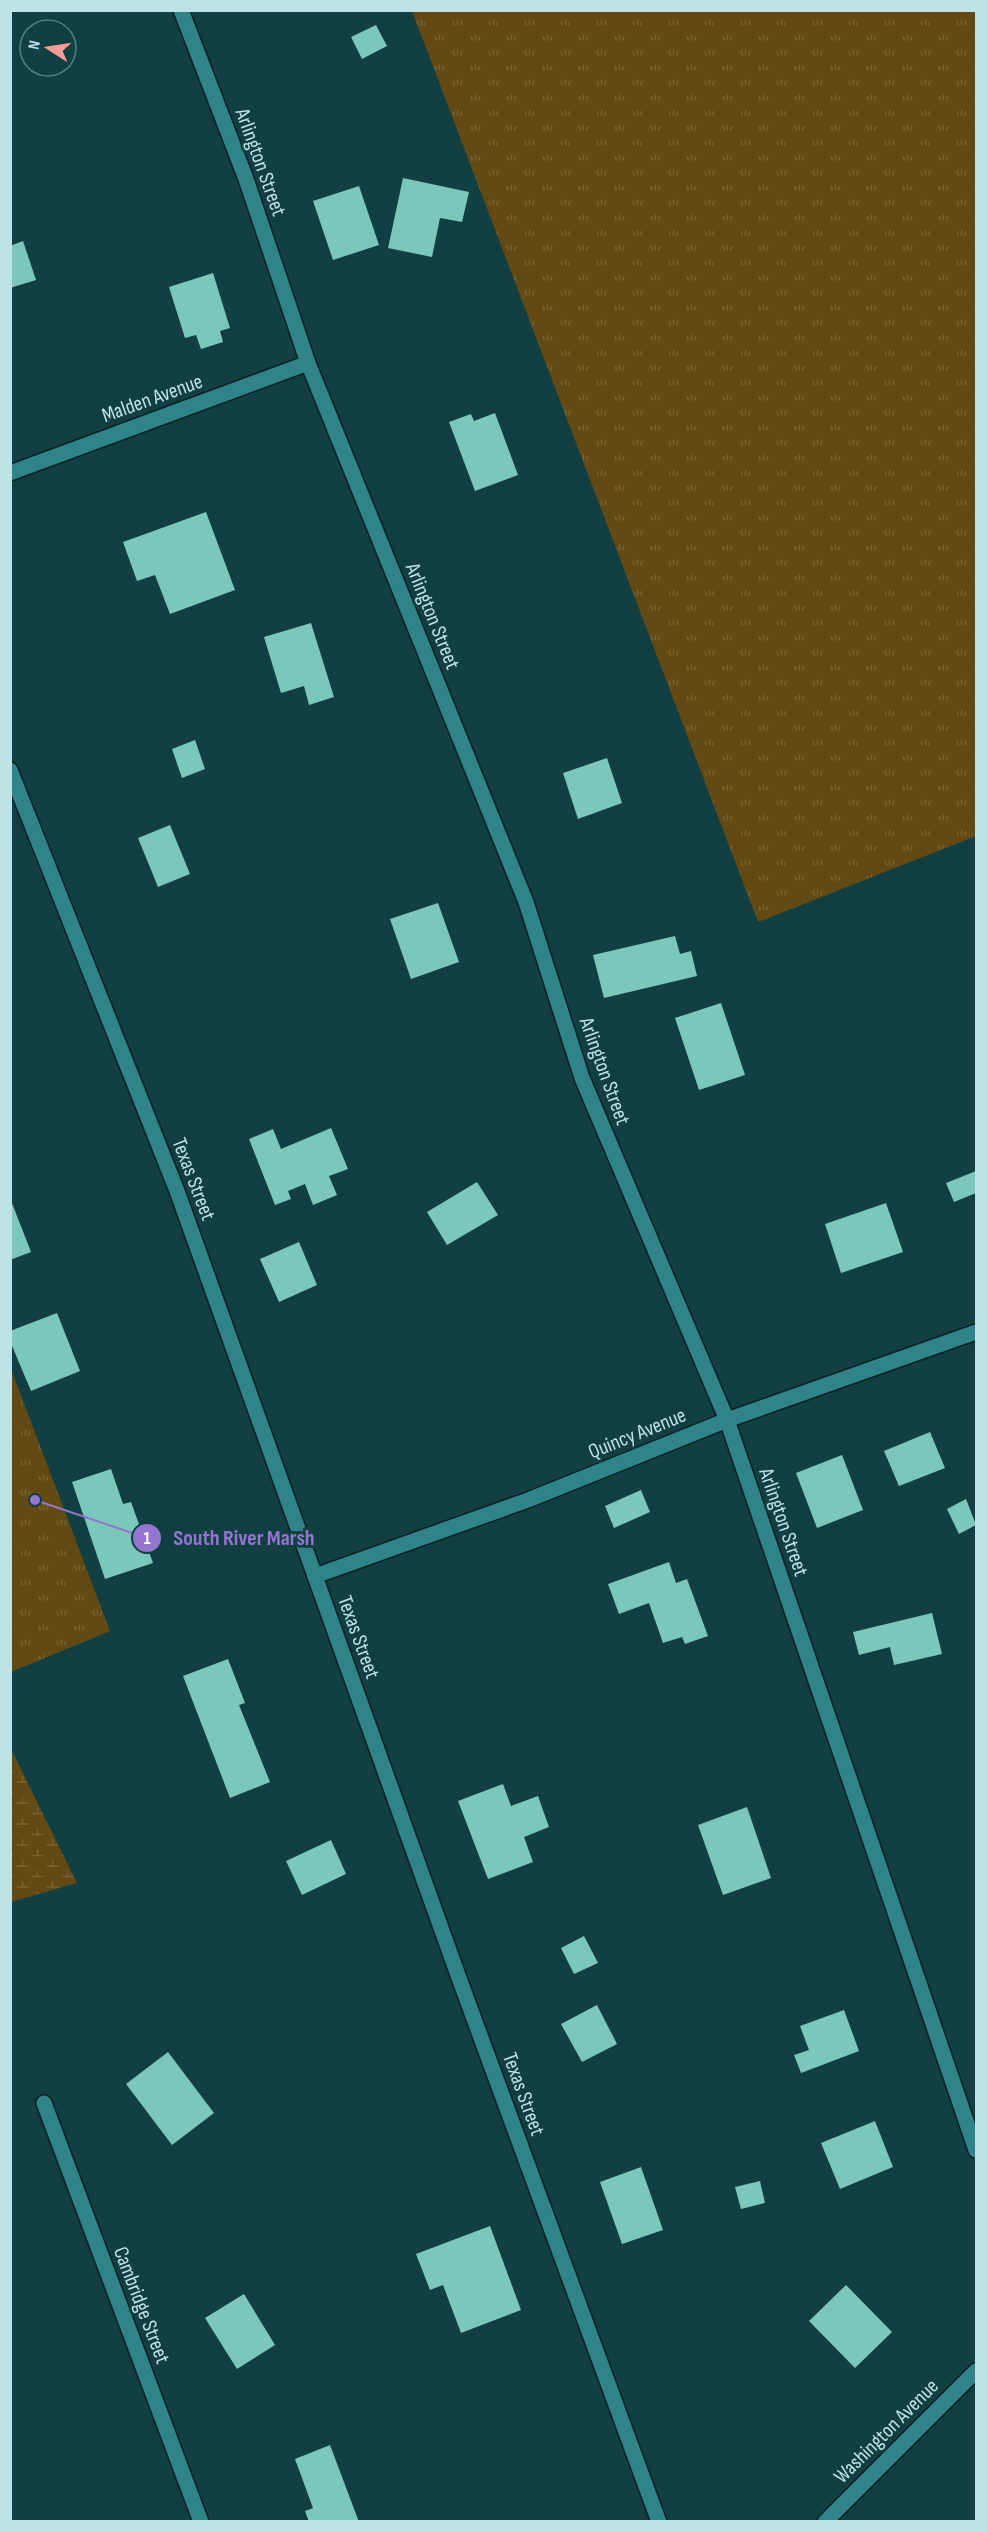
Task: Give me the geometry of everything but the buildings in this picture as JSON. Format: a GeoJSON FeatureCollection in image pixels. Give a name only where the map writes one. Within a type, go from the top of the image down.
{"type":"FeatureCollection","features":[{"type":"Feature","properties":{"kind":"street","name":"Arlington Street"},"geometry":{"type":"LineString","coordinates":[[182,10],[246,179],[308,363],[525,902],[582,1078],[727,1420],[976,2150]]}},
{"type":"Feature","properties":{"kind":"street","name":"Malden Avenue"},"geometry":{"type":"LineString","coordinates":[[10,473],[308,363]]}},
{"type":"Feature","properties":{"kind":"street","name":"Texas Street"},"geometry":{"type":"LineString","coordinates":[[10,770],[177,1191],[658,2522]]}},
{"type":"Feature","properties":{"kind":"street","name":"Quincy Avenue"},"geometry":{"type":"LineString","coordinates":[[315,1576],[528,1500],[727,1420],[976,1332]]}},
{"type":"Feature","properties":{"kind":"street","name":"Cambridge Street"},"geometry":{"type":"LineString","coordinates":[[44,2103],[201,2522]]}},
{"type":"Feature","properties":{"kind":"street","name":"Washington Avenue"},"geometry":{"type":"LineString","coordinates":[[825,2522],[976,2371]]}},
{"type":"Feature","properties":{"kind":"green space"},"geometry":{"type":"Polygon","coordinates":[[[412,11],[976,11],[976,836],[758,922],[412,11]]]}},
{"type":"Feature","properties":{"kind":"green space"},"geometry":{"type":"Polygon","coordinates":[[[11,1369],[110,1631],[10,1672],[11,1369]]]}},
{"type":"Feature","properties":{"kind":"green space"},"geometry":{"type":"Polygon","coordinates":[[[10,1747],[77,1883],[11,1902],[10,1902],[10,1747]]]}},
{"type":"Feature","properties":{"kind":"place","name":"South River Marsh"},"geometry":{"type":"Point","coordinates":[35,1500]}}]}
